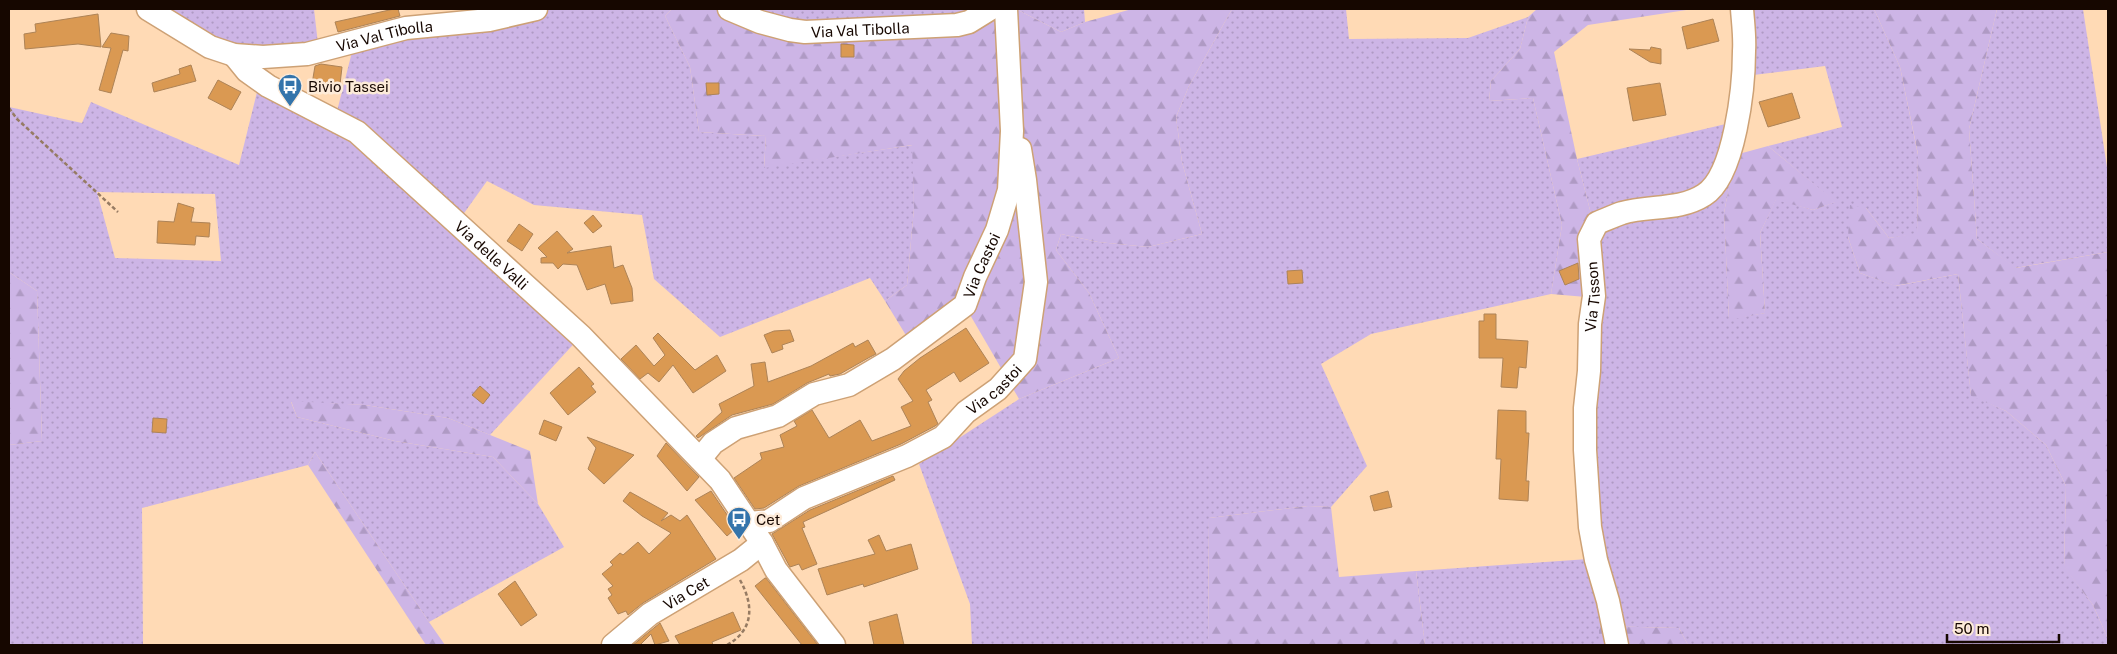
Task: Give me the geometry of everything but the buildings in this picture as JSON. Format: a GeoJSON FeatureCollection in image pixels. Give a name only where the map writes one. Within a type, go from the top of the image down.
{"type":"FeatureCollection","features":[{"type":"Feature","properties":{"kind":"street","name":"Via delle Valli"},"geometry":{"type":"LineString","coordinates":[[148,9],[199,41],[234,55],[247,71],[268,86],[357,132],[581,336],[720,480],[762,543],[776,570],[834,645]]}},
{"type":"Feature","properties":{"kind":"street","name":"Via Val Tibolla"},"geometry":{"type":"LineString","coordinates":[[234,55],[284,57],[307,54],[406,28],[489,20],[536,9]]}},
{"type":"Feature","properties":{"kind":"street","name":"Via Val Tibolla"},"geometry":{"type":"LineString","coordinates":[[729,9],[760,22],[790,30],[822,32],[957,24],[969,22],[990,9]]}},
{"type":"Feature","properties":{"kind":"street","name":"Via Castoi"},"geometry":{"type":"LineString","coordinates":[[700,459],[713,443],[736,428],[778,416],[814,394],[849,385],[893,359],[965,305],[975,276],[997,230],[1009,190],[1012,131],[1006,9]]}},
{"type":"Feature","properties":{"kind":"street","name":"Via Tisson"},"geometry":{"type":"LineString","coordinates":[[1617,645],[1608,601],[1596,560],[1590,527],[1585,416],[1594,296],[1590,239],[1597,223],[1623,213],[1661,209],[1682,204],[1704,195],[1718,181],[1728,160],[1739,111],[1744,51],[1742,9]]}},
{"type":"Feature","properties":{"kind":"street","name":"Via castoi"},"geometry":{"type":"LineString","coordinates":[[749,523],[769,521],[804,498],[907,456],[942,437],[966,412],[998,389],[1025,359],[1036,282],[1025,180],[1010,92]]}},
{"type":"Feature","properties":{"kind":"street","name":"Via Cet"},"geometry":{"type":"LineString","coordinates":[[613,645],[650,614],[732,566],[762,543]]}},
{"type":"Feature","properties":{"kind":"path"},"geometry":{"type":"LineString","coordinates":[[9,108],[17,119],[118,212]]}},
{"type":"Feature","properties":{"kind":"path"},"geometry":{"type":"LineString","coordinates":[[727,645],[745,632],[749,615],[749,604],[745,588],[732,566]]}},
{"type":"Feature","properties":{"kind":"green space"},"geometry":{"type":"Polygon","coordinates":[[[140,9],[314,9],[318,44],[238,67],[140,9]]]}},
{"type":"Feature","properties":{"kind":"green space"},"geometry":{"type":"Polygon","coordinates":[[[508,9],[672,9],[665,16],[690,67],[699,132],[766,136],[764,167],[913,145],[914,208],[907,285],[885,301],[870,278],[720,337],[654,279],[642,215],[534,205],[487,181],[457,223],[581,336],[490,435],[448,418],[365,405],[291,402],[297,417],[395,441],[493,457],[538,504],[564,547],[429,622],[315,452],[308,465],[142,508],[143,645],[9,645],[9,445],[42,441],[37,291],[9,272],[9,107],[82,123],[91,102],[239,165],[260,80],[334,123],[352,52],[508,9]],[[97,192],[115,258],[221,261],[215,194],[97,192]]]}},
{"type":"Feature","properties":{"kind":"green space"},"geometry":{"type":"Polygon","coordinates":[[[672,9],[739,9],[796,26],[948,20],[1016,9],[1061,32],[1085,22],[1132,9],[1232,9],[1189,86],[1176,117],[1182,162],[1202,234],[1148,247],[1098,242],[1061,234],[1056,250],[1089,293],[1119,358],[1019,399],[969,313],[915,350],[885,301],[907,285],[914,208],[912,145],[764,168],[766,136],[699,132],[690,67],[665,16],[672,9]]]}},
{"type":"Feature","properties":{"kind":"green space"},"geometry":{"type":"Polygon","coordinates":[[[739,9],[972,9],[948,20],[796,26],[739,9]]]}},
{"type":"Feature","properties":{"kind":"green space"},"geometry":{"type":"Polygon","coordinates":[[[1016,9],[1084,9],[1085,22],[1061,32],[1016,9]]]}},
{"type":"Feature","properties":{"kind":"green space"},"geometry":{"type":"Polygon","coordinates":[[[1232,9],[1346,9],[1349,39],[1468,38],[1528,17],[1520,49],[1491,81],[1489,101],[1533,98],[1562,225],[1551,294],[1371,334],[1321,364],[1367,466],[1331,507],[1308,506],[1209,518],[1208,645],[972,645],[970,604],[919,464],[1019,399],[1119,358],[1089,293],[1056,250],[1061,234],[1098,242],[1148,247],[1202,234],[1182,162],[1176,117],[1189,86],[1232,9]]]}},
{"type":"Feature","properties":{"kind":"green space"},"geometry":{"type":"Polygon","coordinates":[[[1537,9],[1693,9],[1588,25],[1554,52],[1591,214],[1586,297],[1551,294],[1562,225],[1533,98],[1489,101],[1491,81],[1520,49],[1528,17],[1537,9]]]}},
{"type":"Feature","properties":{"kind":"green space"},"geometry":{"type":"Polygon","coordinates":[[[1736,9],[1874,9],[1900,67],[1918,155],[1917,234],[1889,238],[1866,208],[1848,237],[1860,273],[1896,286],[1958,274],[1971,395],[2006,411],[2046,445],[2066,486],[2064,566],[2093,605],[2108,639],[2108,645],[1688,645],[1679,628],[1599,626],[1599,645],[1425,645],[1416,571],[1588,559],[1586,297],[1591,214],[1577,159],[1730,123],[1735,155],[1724,213],[1729,319],[1765,313],[1760,233],[1776,199],[1813,210],[1835,202],[1768,146],[1842,127],[1825,66],[1737,77],[1736,9]]]}},
{"type":"Feature","properties":{"kind":"green space"},"geometry":{"type":"Polygon","coordinates":[[[1874,9],[1997,9],[1969,129],[1977,239],[2016,268],[2108,252],[2108,639],[2093,605],[2064,567],[2066,486],[2046,445],[2006,411],[1971,396],[1958,274],[1895,286],[1860,273],[1848,237],[1850,205],[1866,208],[1889,238],[1917,233],[1918,154],[1900,67],[1874,9]]]}},
{"type":"Feature","properties":{"kind":"green space"},"geometry":{"type":"Polygon","coordinates":[[[1997,9],[2083,9],[2108,174],[2108,252],[2015,268],[1977,239],[1969,129],[1997,9]]]}},
{"type":"Feature","properties":{"kind":"green space"},"geometry":{"type":"Polygon","coordinates":[[[1768,146],[1836,202],[1813,210],[1776,200],[1760,233],[1765,313],[1729,320],[1724,213],[1735,155],[1768,146]]]}},
{"type":"Feature","properties":{"kind":"green space"},"geometry":{"type":"Polygon","coordinates":[[[9,272],[37,291],[42,441],[9,445],[9,272]]]}},
{"type":"Feature","properties":{"kind":"green space"},"geometry":{"type":"Polygon","coordinates":[[[291,401],[365,405],[448,418],[530,451],[538,504],[493,457],[395,441],[297,417],[291,401]]]}},
{"type":"Feature","properties":{"kind":"green space"},"geometry":{"type":"Polygon","coordinates":[[[315,452],[445,645],[426,645],[308,465],[315,452]]]}},
{"type":"Feature","properties":{"kind":"green space"},"geometry":{"type":"Polygon","coordinates":[[[1308,506],[1331,507],[1339,577],[1416,571],[1425,645],[1208,645],[1209,518],[1308,506]]]}},
{"type":"Feature","properties":{"kind":"green space"},"geometry":{"type":"Polygon","coordinates":[[[1599,626],[1679,628],[1688,645],[1599,645],[1599,626]]]}},
{"type":"Feature","properties":{"kind":"place","name":"Bivio Tassei"},"geometry":{"type":"Point","coordinates":[290,107]}},
{"type":"Feature","properties":{"kind":"place","name":"Cet"},"geometry":{"type":"Point","coordinates":[739,540]}}]}
